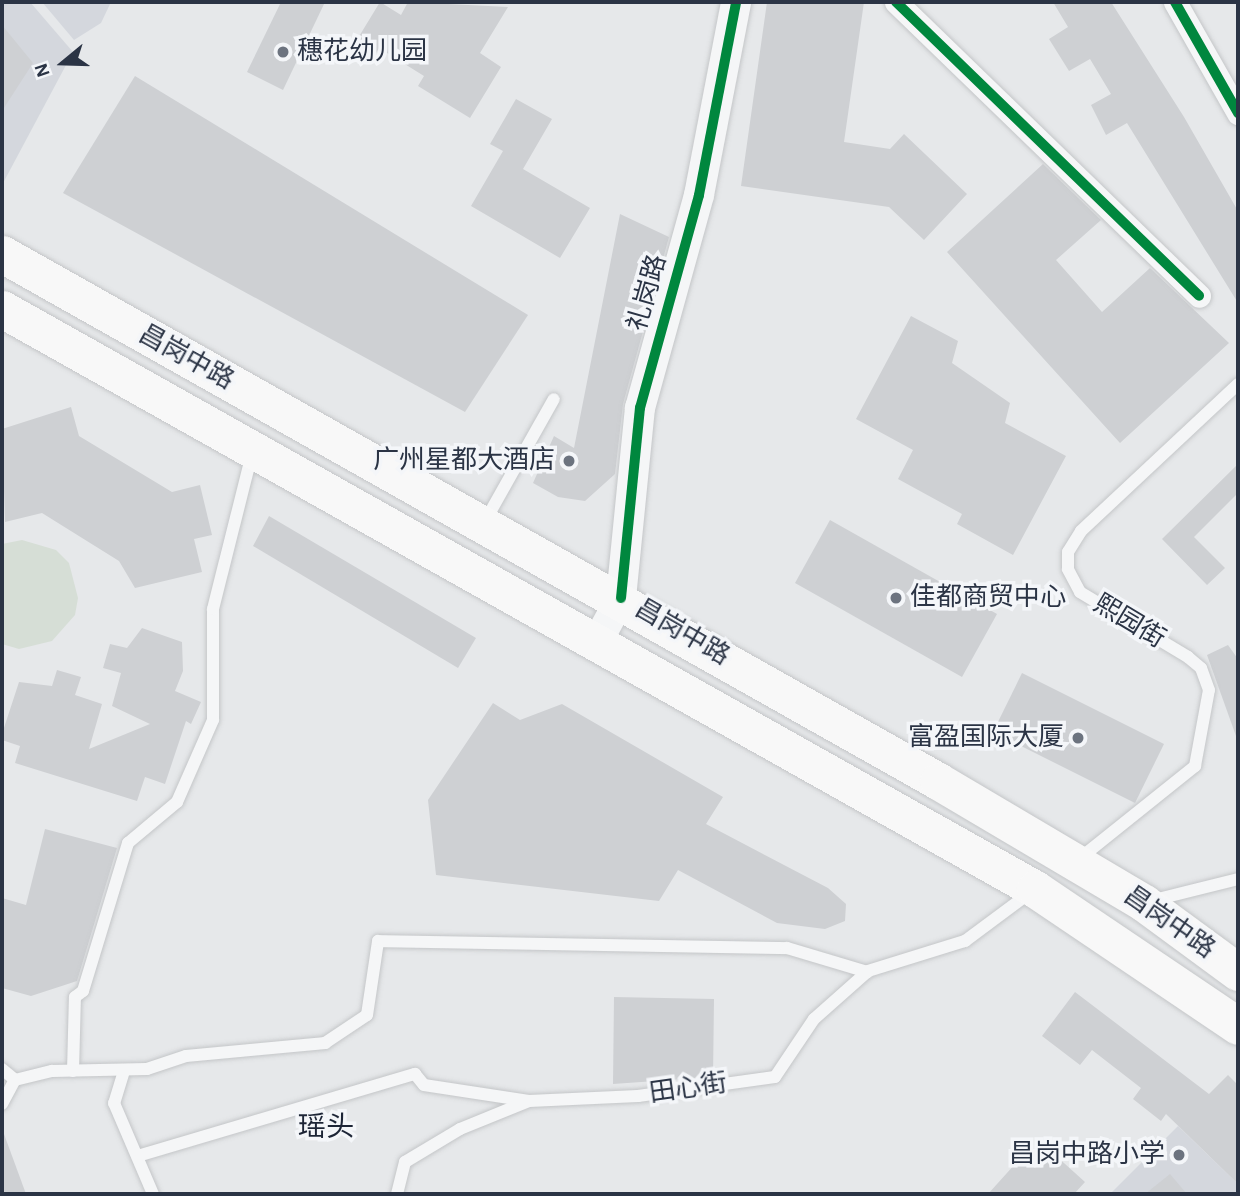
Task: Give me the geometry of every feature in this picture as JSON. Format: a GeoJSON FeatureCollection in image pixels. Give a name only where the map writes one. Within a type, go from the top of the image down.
{"type":"FeatureCollection","features":[{"type":"Feature","properties":{"kind":"main road","name":"昌岗中路"},"geometry":{"type":"LineString","coordinates":[[2,254],[715,652],[1143,902],[1238,972]]}},
{"type":"Feature","properties":{"kind":"main road","name":"昌岗中路"},"geometry":{"type":"LineString","coordinates":[[2,309],[1035,889],[1238,1026]]}},
{"type":"Feature","properties":{"kind":"main road"},"geometry":{"type":"LineString","coordinates":[[689,695],[680,670],[692,653],[715,652]]}},
{"type":"Feature","properties":{"kind":"street","name":"礼岗路"},"geometry":{"type":"LineString","coordinates":[[596,644],[621,598],[640,408],[699,195],[736,2]]}},
{"type":"Feature","properties":{"kind":"street"},"geometry":{"type":"LineString","coordinates":[[896,2],[1199,296]]}},
{"type":"Feature","properties":{"kind":"street"},"geometry":{"type":"LineString","coordinates":[[1175,2],[1238,113]]}},
{"type":"Feature","properties":{"kind":"lane","name":"熙园街"},"geometry":{"type":"LineString","coordinates":[[1075,862],[1195,766],[1209,690],[1201,668],[1188,657],[1080,592],[1068,569],[1068,552],[1081,531],[1238,384]]}},
{"type":"Feature","properties":{"kind":"lane"},"geometry":{"type":"LineString","coordinates":[[484,524],[554,398]]}},
{"type":"Feature","properties":{"kind":"lane"},"geometry":{"type":"LineString","coordinates":[[73,1072],[75,998],[83,991],[128,843],[177,802],[213,720],[213,609],[253,450]]}},
{"type":"Feature","properties":{"kind":"lane"},"geometry":{"type":"LineString","coordinates":[[1143,902],[1238,879]]}},
{"type":"Feature","properties":{"kind":"lane","name":"田心街"},"geometry":{"type":"LineString","coordinates":[[397,1194],[405,1161],[460,1129],[529,1101],[638,1096],[775,1077],[814,1019],[867,972],[965,941],[1035,889]]}},
{"type":"Feature","properties":{"kind":"lane"},"geometry":{"type":"LineString","coordinates":[[2,1069],[15,1080],[73,1072],[124,1071],[186,1056],[325,1043],[367,1015],[378,941],[787,948],[867,972]]}},
{"type":"Feature","properties":{"kind":"lane"},"geometry":{"type":"LineString","coordinates":[[124,1071],[114,1104],[141,1155],[153,1194]]}},
{"type":"Feature","properties":{"kind":"lane"},"geometry":{"type":"LineString","coordinates":[[141,1155],[415,1074],[424,1084],[529,1101]]}},
{"type":"Feature","properties":{"kind":"lane"},"geometry":{"type":"LineString","coordinates":[[2,1104],[15,1080]]}},
{"type":"Feature","properties":{"kind":"shaded area"},"geometry":{"type":"Polygon","coordinates":[[[2,2],[30,2],[73,52],[2,185],[2,2]]]}},
{"type":"Feature","properties":{"kind":"shaded area"},"geometry":{"type":"Polygon","coordinates":[[[42,2],[111,2],[101,23],[74,40],[42,2]]]}},
{"type":"Feature","properties":{"kind":"shaded area"},"geometry":{"type":"Polygon","coordinates":[[[22,540],[56,550],[69,563],[78,598],[75,615],[52,641],[19,649],[2,644],[2,544],[22,540]]]}},
{"type":"Feature","properties":{"kind":"shaded area","name":"昌岗中路小学"},"geometry":{"type":"Polygon","coordinates":[[[1178,1126],[1238,1184],[1238,1194],[1110,1194],[1178,1126]]]}},
{"type":"Feature","properties":{"kind":"building"},"geometry":{"type":"Polygon","coordinates":[[[281,2],[325,2],[283,90],[247,72],[281,2]]]}},
{"type":"Feature","properties":{"kind":"building"},"geometry":{"type":"Polygon","coordinates":[[[380,2],[401,15],[408,2],[508,7],[480,53],[501,67],[470,118],[418,86],[424,76],[379,48],[375,55],[355,43],[380,2]]]}},
{"type":"Feature","properties":{"kind":"building"},"geometry":{"type":"Polygon","coordinates":[[[767,2],[864,2],[844,142],[890,149],[904,134],[967,194],[924,240],[889,207],[741,186],[767,2]]]}},
{"type":"Feature","properties":{"kind":"building"},"geometry":{"type":"Polygon","coordinates":[[[1053,2],[1111,2],[1184,117],[1238,211],[1238,303],[1127,123],[1106,135],[1091,105],[1111,94],[1090,59],[1069,71],[1049,39],[1068,27],[1053,2]]]}},
{"type":"Feature","properties":{"kind":"building"},"geometry":{"type":"Polygon","coordinates":[[[2,25],[33,63],[2,111],[2,25]]]}},
{"type":"Feature","properties":{"kind":"building"},"geometry":{"type":"Polygon","coordinates":[[[135,76],[528,315],[465,412],[63,193],[135,76]]]}},
{"type":"Feature","properties":{"kind":"building"},"geometry":{"type":"Polygon","coordinates":[[[516,99],[552,119],[523,169],[590,208],[560,258],[471,206],[503,151],[490,144],[516,99]]]}},
{"type":"Feature","properties":{"kind":"building"},"geometry":{"type":"Polygon","coordinates":[[[1043,164],[1101,220],[1056,260],[1102,312],[1150,268],[1229,343],[1120,443],[947,252],[1043,164]]]}},
{"type":"Feature","properties":{"kind":"building"},"geometry":{"type":"Polygon","coordinates":[[[620,214],[669,237],[623,404],[615,474],[585,501],[558,497],[533,483],[554,436],[574,448],[620,214]]]}},
{"type":"Feature","properties":{"kind":"building"},"geometry":{"type":"Polygon","coordinates":[[[911,316],[958,341],[952,363],[1010,403],[1005,423],[1066,456],[1013,555],[957,524],[962,514],[898,479],[913,450],[856,419],[911,316]]]}},
{"type":"Feature","properties":{"kind":"building"},"geometry":{"type":"Polygon","coordinates":[[[71,407],[79,436],[172,492],[200,485],[212,535],[194,539],[202,572],[135,588],[119,561],[42,513],[5,522],[2,429],[71,407]]]}},
{"type":"Feature","properties":{"kind":"building"},"geometry":{"type":"Polygon","coordinates":[[[1238,464],[1238,493],[1194,537],[1225,568],[1207,585],[1162,539],[1238,464]]]}},
{"type":"Feature","properties":{"kind":"building"},"geometry":{"type":"Polygon","coordinates":[[[269,516],[476,638],[458,668],[253,546],[269,516]]]}},
{"type":"Feature","properties":{"kind":"building","name":"佳都商贸中心"},"geometry":{"type":"Polygon","coordinates":[[[830,520],[997,614],[962,677],[795,583],[830,520]]]}},
{"type":"Feature","properties":{"kind":"building"},"geometry":{"type":"Polygon","coordinates":[[[142,628],[182,642],[183,671],[175,691],[201,702],[191,724],[186,721],[165,784],[145,777],[137,801],[15,763],[20,746],[2,740],[2,734],[19,682],[52,686],[57,670],[81,677],[75,695],[102,704],[89,749],[150,724],[112,706],[121,673],[103,668],[110,644],[127,648],[142,628]]]}},
{"type":"Feature","properties":{"kind":"building"},"geometry":{"type":"Polygon","coordinates":[[[1228,645],[1238,659],[1236,736],[1207,655],[1228,645]]]}},
{"type":"Feature","properties":{"kind":"building","name":"富盈国际大厦"},"geometry":{"type":"Polygon","coordinates":[[[1022,673],[1164,744],[1135,803],[993,732],[1022,673]]]}},
{"type":"Feature","properties":{"kind":"building"},"geometry":{"type":"Polygon","coordinates":[[[493,703],[520,720],[562,704],[723,797],[706,824],[828,888],[846,904],[845,921],[825,929],[777,923],[678,870],[659,901],[436,875],[428,800],[493,703]]]}},
{"type":"Feature","properties":{"kind":"building"},"geometry":{"type":"Polygon","coordinates":[[[45,829],[117,848],[77,981],[31,996],[2,988],[2,898],[26,905],[45,829]]]}},
{"type":"Feature","properties":{"kind":"building"},"geometry":{"type":"Polygon","coordinates":[[[1075,992],[1209,1094],[1228,1075],[1238,1085],[1238,1184],[1166,1114],[1161,1121],[1133,1099],[1141,1088],[1092,1050],[1080,1065],[1042,1036],[1075,992]]]}},
{"type":"Feature","properties":{"kind":"building"},"geometry":{"type":"Polygon","coordinates":[[[614,997],[714,999],[713,1077],[613,1084],[614,997]]]}},
{"type":"Feature","properties":{"kind":"building"},"geometry":{"type":"Polygon","coordinates":[[[4,1134],[26,1194],[2,1194],[4,1134]]]}},
{"type":"Feature","properties":{"kind":"building"},"geometry":{"type":"Polygon","coordinates":[[[1025,1153],[1041,1168],[1054,1154],[1085,1182],[1074,1194],[988,1194],[1025,1153]]]}},
{"type":"Feature","properties":{"kind":"building"},"geometry":{"type":"Polygon","coordinates":[[[1170,1174],[1187,1194],[1145,1194],[1170,1174]]]}},
{"type":"Feature","properties":{"kind":"cycle path"},"geometry":{"type":"LineString","coordinates":[[621,598],[640,408],[699,195],[736,2]]}},
{"type":"Feature","properties":{"kind":"cycle path"},"geometry":{"type":"LineString","coordinates":[[896,2],[1199,296]]}},
{"type":"Feature","properties":{"kind":"cycle path"},"geometry":{"type":"LineString","coordinates":[[1175,2],[1238,113]]}},
{"type":"Feature","properties":{"kind":"place","name":"穗花幼儿园"},"geometry":{"type":"Point","coordinates":[283,52]}},
{"type":"Feature","properties":{"kind":"place","name":"广州星都大酒店"},"geometry":{"type":"Point","coordinates":[569,461]}},
{"type":"Feature","properties":{"kind":"place","name":"佳都商贸中心"},"geometry":{"type":"Point","coordinates":[896,598]}},
{"type":"Feature","properties":{"kind":"place","name":"富盈国际大厦"},"geometry":{"type":"Point","coordinates":[1078,738]}},
{"type":"Feature","properties":{"kind":"place","name":"昌岗中路小学"},"geometry":{"type":"Point","coordinates":[1179,1155]}},
{"type":"Feature","properties":{"kind":"district","name":"瑶头"},"geometry":{"type":"Point","coordinates":[326,1128]}}]}
